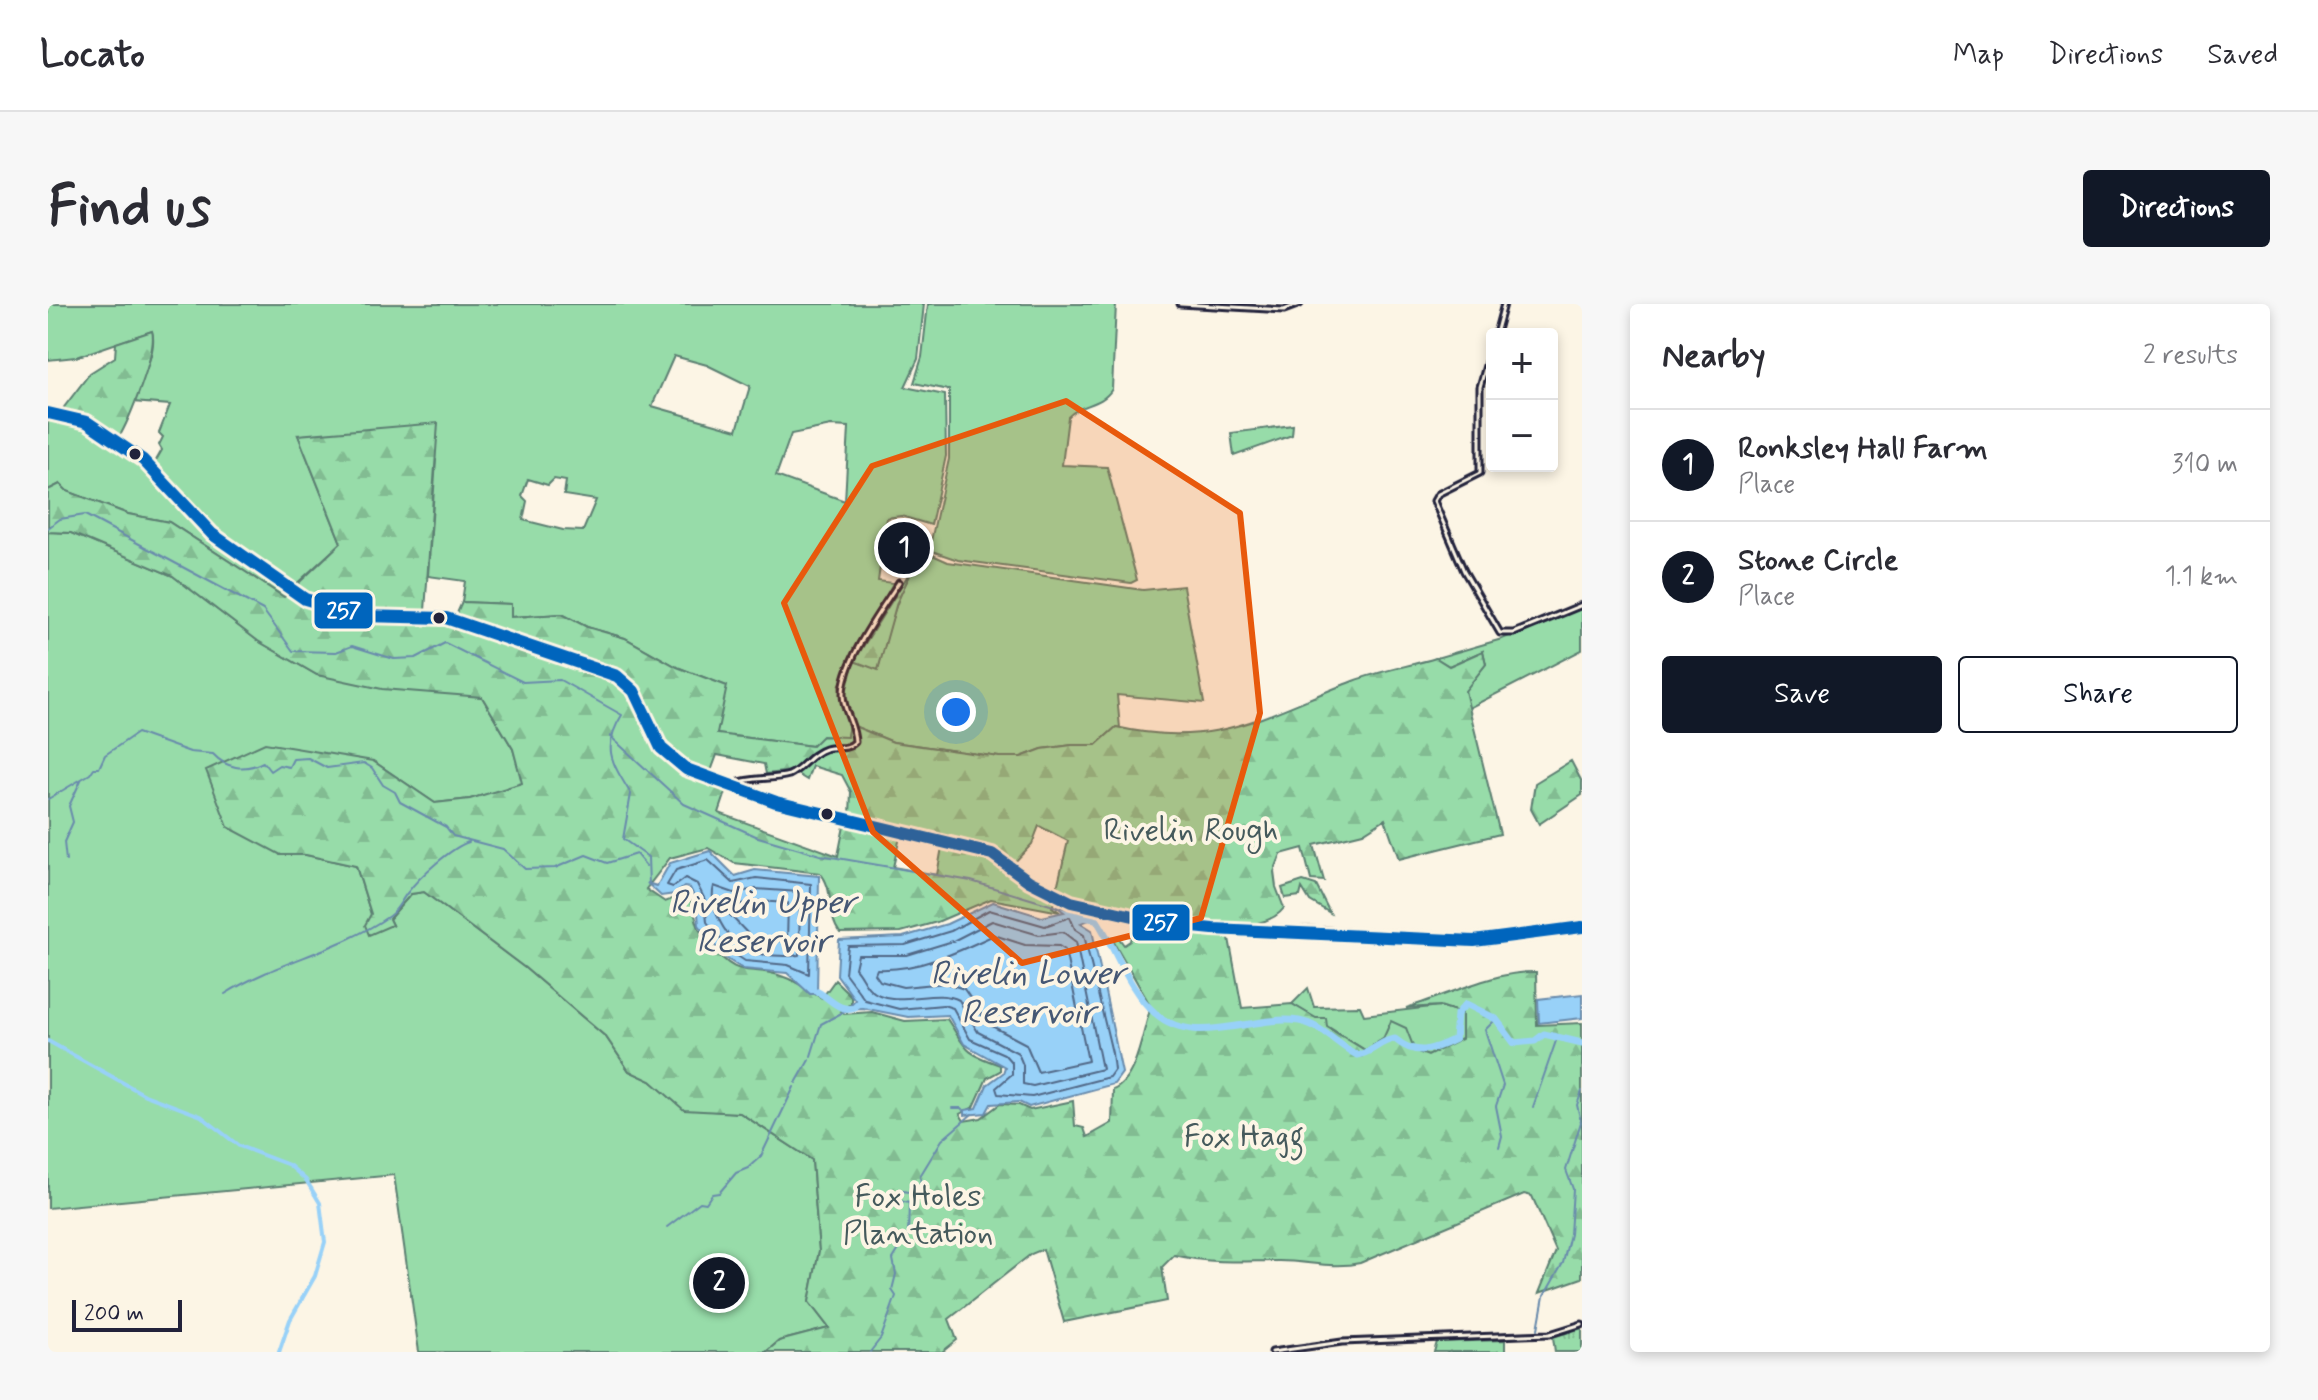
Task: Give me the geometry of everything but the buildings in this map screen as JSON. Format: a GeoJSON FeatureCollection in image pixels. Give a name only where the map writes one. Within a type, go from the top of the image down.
{"type":"FeatureCollection","features":[{"type":"Feature","properties":{"kind":"main road"},"geometry":{"type":"LineString","coordinates":[[48,413],[68,415],[87,422],[143,460],[212,534],[305,599],[362,616],[446,618],[617,676],[640,698],[658,741],[671,760],[730,787],[939,844],[983,851],[1071,902],[1173,925],[1474,941],[1582,927]]}},
{"type":"Feature","properties":{"kind":"street"},"geometry":{"type":"LineString","coordinates":[[1180,304],[1290,309],[1300,304]]}},
{"type":"Feature","properties":{"kind":"street"},"geometry":{"type":"LineString","coordinates":[[1498,328],[1504,304]]}},
{"type":"Feature","properties":{"kind":"street"},"geometry":{"type":"LineString","coordinates":[[1486,366],[1480,387],[1480,473],[1434,498],[1464,571],[1497,630],[1504,634],[1582,605]]}},
{"type":"Feature","properties":{"kind":"street"},"geometry":{"type":"LineString","coordinates":[[730,787],[763,776],[791,774],[809,756],[825,749],[846,748],[855,742],[842,697],[845,679],[853,658],[899,582]]}},
{"type":"Feature","properties":{"kind":"street"},"geometry":{"type":"LineString","coordinates":[[1272,1352],[1342,1342],[1550,1334],[1582,1324]]}},
{"type":"Feature","properties":{"kind":"highlighted area"},"geometry":{"type":"Polygon","coordinates":[[[1066,401],[1240,513],[1260,713],[1201,918],[1022,963],[873,832],[784,603],[872,466],[1066,401]]]}},
{"type":"Feature","properties":{"kind":"green space"},"geometry":{"type":"Polygon","coordinates":[[[48,304],[924,304],[918,359],[905,387],[945,395],[946,456],[931,525],[901,516],[887,518],[878,581],[893,583],[839,686],[849,724],[847,737],[813,746],[716,734],[726,686],[677,667],[625,638],[587,627],[562,614],[510,617],[511,604],[462,602],[465,581],[428,576],[436,460],[298,435],[341,543],[293,587],[203,519],[154,464],[162,450],[159,445],[163,437],[159,433],[170,405],[133,402],[153,348],[152,331],[76,357],[48,360],[48,304]],[[674,356],[652,406],[737,430],[750,386],[707,365],[674,356]],[[831,426],[791,434],[776,476],[845,501],[849,427],[831,426]],[[528,479],[522,496],[527,501],[523,520],[563,530],[583,531],[596,500],[564,495],[566,481],[554,479],[548,485],[528,479]]]}},
{"type":"Feature","properties":{"kind":"green space"},"geometry":{"type":"Polygon","coordinates":[[[928,304],[1116,304],[1112,389],[1102,399],[1068,417],[1062,465],[1107,467],[1137,580],[1131,583],[958,560],[929,550],[949,459],[949,390],[914,383],[922,357],[928,304]]]}},
{"type":"Feature","properties":{"kind":"green space"},"geometry":{"type":"Polygon","coordinates":[[[152,331],[147,369],[118,439],[83,416],[62,410],[90,373],[115,357],[116,343],[152,331]]]}},
{"type":"Feature","properties":{"kind":"green space"},"geometry":{"type":"Polygon","coordinates":[[[48,416],[76,422],[122,448],[217,543],[289,592],[284,597],[169,522],[128,514],[67,491],[60,484],[48,490],[48,416]]]}},
{"type":"Feature","properties":{"kind":"green space"},"geometry":{"type":"Polygon","coordinates":[[[438,423],[425,611],[429,623],[455,618],[462,602],[511,604],[511,617],[562,614],[587,627],[625,638],[677,667],[727,686],[717,734],[812,746],[822,736],[847,737],[849,724],[893,742],[999,757],[1021,757],[1042,749],[1096,745],[1116,727],[1151,733],[1211,732],[1265,717],[1373,674],[1436,658],[1449,666],[1483,651],[1486,664],[1465,691],[1500,834],[1399,859],[1385,819],[1363,833],[1314,845],[1324,881],[1311,880],[1303,848],[1281,854],[1274,872],[1284,908],[1267,920],[1241,926],[1209,926],[1105,908],[1056,892],[1068,841],[1039,826],[1032,844],[1012,865],[993,851],[850,815],[851,792],[842,775],[812,766],[807,780],[792,771],[766,774],[764,764],[717,755],[707,782],[727,789],[719,813],[838,856],[845,821],[900,837],[893,867],[937,875],[942,847],[990,857],[1023,883],[1056,898],[1052,907],[1060,912],[991,899],[937,922],[901,932],[840,933],[833,918],[825,879],[820,873],[734,863],[708,848],[670,858],[646,889],[665,902],[686,894],[703,936],[720,956],[738,968],[784,977],[822,998],[835,980],[851,996],[851,1003],[841,1011],[844,1014],[872,1012],[905,1021],[947,1019],[972,1053],[1000,1065],[1000,1071],[987,1078],[974,1107],[960,1114],[964,1121],[981,1118],[1000,1104],[1019,1105],[1030,1110],[1073,1101],[1075,1126],[1084,1128],[1087,1137],[1112,1123],[1113,1090],[1121,1085],[1133,1067],[1149,1013],[1150,1005],[1111,937],[1118,937],[1124,945],[1130,941],[1135,920],[1228,933],[1242,1008],[1292,1004],[1316,1018],[1326,1018],[1327,1027],[1365,1050],[1383,1039],[1391,1021],[1406,1028],[1415,1051],[1428,1056],[1462,1039],[1462,1013],[1440,1006],[1406,1008],[1487,980],[1536,972],[1537,1025],[1582,1023],[1582,1278],[1539,1293],[1556,1251],[1532,1196],[1524,1194],[1360,1263],[1214,1261],[1174,1255],[1162,1267],[1167,1301],[1064,1322],[1043,1249],[1031,1254],[949,1319],[957,1340],[942,1352],[766,1352],[779,1341],[829,1328],[809,1302],[819,1251],[812,1160],[740,1113],[684,1110],[651,1081],[629,1071],[606,1037],[525,968],[424,892],[411,894],[389,919],[392,925],[369,935],[365,925],[371,914],[356,866],[306,855],[281,855],[228,827],[206,770],[265,743],[373,761],[435,803],[470,799],[522,783],[513,749],[482,697],[382,689],[317,675],[258,641],[173,576],[71,533],[48,532],[48,490],[60,484],[67,491],[128,514],[169,522],[284,597],[341,543],[298,435],[438,423]]]}},
{"type":"Feature","properties":{"kind":"green space"},"geometry":{"type":"Polygon","coordinates":[[[1293,425],[1292,435],[1234,456],[1231,433],[1293,425]]]}},
{"type":"Feature","properties":{"kind":"green space"},"geometry":{"type":"Polygon","coordinates":[[[48,532],[71,533],[173,576],[258,641],[317,675],[482,697],[513,749],[523,784],[470,799],[435,803],[373,761],[281,855],[306,855],[356,866],[371,914],[392,925],[389,919],[411,894],[424,892],[525,968],[606,1037],[629,1071],[651,1081],[684,1109],[740,1113],[812,1160],[819,1251],[809,1302],[829,1328],[779,1341],[766,1352],[419,1352],[394,1175],[48,1208],[48,532]]]}},
{"type":"Feature","properties":{"kind":"green space"},"geometry":{"type":"Polygon","coordinates":[[[926,552],[948,562],[1143,590],[1183,586],[1204,703],[1117,695],[1120,728],[1116,727],[1096,745],[1042,749],[1021,757],[999,757],[893,742],[854,726],[844,700],[854,661],[878,669],[901,593],[926,552]]]}},
{"type":"Feature","properties":{"kind":"green space"},"geometry":{"type":"Polygon","coordinates":[[[915,564],[897,602],[878,670],[854,661],[915,564]]]}},
{"type":"Feature","properties":{"kind":"green space"},"geometry":{"type":"Polygon","coordinates":[[[1582,606],[1582,650],[1467,709],[1465,690],[1486,664],[1483,651],[1449,666],[1436,658],[1502,639],[1582,606]]]}},
{"type":"Feature","properties":{"kind":"green space"},"geometry":{"type":"Polygon","coordinates":[[[1571,761],[1582,782],[1582,795],[1539,824],[1531,809],[1535,783],[1571,761]]]}},
{"type":"Feature","properties":{"kind":"green space"},"geometry":{"type":"Polygon","coordinates":[[[1303,881],[1316,885],[1330,913],[1310,901],[1302,888],[1300,896],[1285,898],[1282,888],[1303,881]]]}},
{"type":"Feature","properties":{"kind":"green space"},"geometry":{"type":"Polygon","coordinates":[[[1308,988],[1314,1007],[1360,1006],[1364,1015],[1440,1006],[1462,1013],[1462,1039],[1428,1056],[1383,1039],[1365,1050],[1292,1004],[1308,988]]]}},
{"type":"Feature","properties":{"kind":"green space"},"geometry":{"type":"Polygon","coordinates":[[[1582,1328],[1582,1352],[1555,1352],[1553,1337],[1582,1328]]]}},
{"type":"Feature","properties":{"kind":"green space"},"geometry":{"type":"Polygon","coordinates":[[[1505,1340],[1505,1352],[1434,1352],[1437,1342],[1505,1340]]]}},
{"type":"Feature","properties":{"kind":"water","name":"Rivelin Upper Reservoir"},"geometry":{"type":"Polygon","coordinates":[[[710,851],[735,876],[755,870],[819,876],[817,994],[810,994],[787,973],[743,969],[724,957],[699,925],[697,902],[690,888],[684,887],[675,894],[661,896],[647,883],[657,886],[670,863],[710,851]]]}},
{"type":"Feature","properties":{"kind":"water","name":"Rivelin Lower Reservoir"},"geometry":{"type":"Polygon","coordinates":[[[993,902],[1042,917],[1064,912],[1056,906],[1092,915],[1092,919],[1081,923],[1092,930],[1122,1073],[1114,1084],[1029,1107],[1019,1102],[991,1104],[986,1113],[965,1115],[965,1110],[977,1108],[987,1085],[1003,1073],[1005,1067],[964,1044],[948,1015],[908,1017],[863,1008],[846,1009],[855,1000],[837,975],[839,940],[903,937],[947,924],[993,902]]]}},
{"type":"Feature","properties":{"kind":"water"},"geometry":{"type":"Polygon","coordinates":[[[1582,994],[1582,1018],[1539,1023],[1538,999],[1582,994]]]}},
{"type":"Feature","properties":{"kind":"waterway"},"geometry":{"type":"LineString","coordinates":[[48,528],[60,519],[85,515],[263,610],[293,651],[336,652],[352,646],[394,659],[416,658],[445,643],[523,682],[560,680],[622,715],[611,746],[614,764],[631,794],[623,839],[648,857],[649,885]]}},
{"type":"Feature","properties":{"kind":"waterway"},"geometry":{"type":"LineString","coordinates":[[48,799],[90,774],[94,768],[99,768],[105,755],[137,733],[190,752],[213,754],[224,763],[236,767],[263,762],[270,771],[279,765],[289,767],[293,759],[308,758],[327,768],[364,763],[372,768],[383,785],[395,792],[400,802],[446,827],[453,836],[503,849],[525,869],[555,868],[586,855],[607,863],[636,854],[646,866]]}},
{"type":"Feature","properties":{"kind":"waterway"},"geometry":{"type":"LineString","coordinates":[[610,736],[684,804],[758,837],[820,855],[971,881],[1057,907]]}},
{"type":"Feature","properties":{"kind":"waterway"},"geometry":{"type":"LineString","coordinates":[[66,861],[64,842],[73,822],[69,806],[81,780]]}},
{"type":"Feature","properties":{"kind":"waterway"},"geometry":{"type":"LineString","coordinates":[[225,994],[370,928],[392,913],[436,863],[469,842]]}},
{"type":"Feature","properties":{"kind":"waterway"},"geometry":{"type":"LineString","coordinates":[[1082,917],[1096,919],[1146,1004],[1171,1023],[1188,1028],[1206,1030],[1281,1020],[1299,1021],[1322,1031],[1357,1055],[1395,1039],[1410,1048],[1425,1050],[1455,1039],[1457,1014],[1466,1004],[1496,1019],[1514,1043],[1535,1041],[1544,1034],[1582,1043]]}},
{"type":"Feature","properties":{"kind":"waterway"},"geometry":{"type":"LineString","coordinates":[[818,992],[840,1007],[855,1007]]}},
{"type":"Feature","properties":{"kind":"waterway"},"geometry":{"type":"LineString","coordinates":[[811,1056],[821,1024],[847,1010]]}},
{"type":"Feature","properties":{"kind":"waterway"},"geometry":{"type":"LineString","coordinates":[[1496,1019],[1485,1030],[1503,1085],[1496,1106],[1502,1136],[1499,1147]]}},
{"type":"Feature","properties":{"kind":"waterway"},"geometry":{"type":"LineString","coordinates":[[1533,1107],[1557,1038]]}},
{"type":"Feature","properties":{"kind":"waterway"},"geometry":{"type":"LineString","coordinates":[[48,1041],[145,1095],[201,1116],[239,1146],[289,1165],[306,1180],[320,1203],[325,1242],[315,1276],[290,1320],[279,1352]]}},
{"type":"Feature","properties":{"kind":"waterway"},"geometry":{"type":"LineString","coordinates":[[796,1083],[809,1060]]}},
{"type":"Feature","properties":{"kind":"waterway"},"geometry":{"type":"LineString","coordinates":[[667,1227],[700,1202],[706,1203],[736,1173],[748,1168],[761,1156],[794,1087]]}},
{"type":"Feature","properties":{"kind":"waterway"},"geometry":{"type":"LineString","coordinates":[[1538,1329],[1544,1296],[1563,1263],[1570,1234],[1573,1189],[1566,1170],[1581,1122],[1577,1105],[1582,1091]]}},
{"type":"Feature","properties":{"kind":"waterway"},"geometry":{"type":"LineString","coordinates":[[952,1108],[961,1108],[965,1112]]}},
{"type":"Feature","properties":{"kind":"waterway"},"geometry":{"type":"LineString","coordinates":[[870,1352],[881,1338],[896,1296],[892,1290],[896,1274],[893,1259],[908,1235],[909,1203],[921,1186],[920,1176],[942,1140],[972,1114]]}},
{"type":"Feature","properties":{"kind":"waterway"},"geometry":{"type":"LineString","coordinates":[[898,1190],[913,1193]]}},
{"type":"Feature","properties":{"kind":"waterway"},"geometry":{"type":"LineString","coordinates":[[895,1200],[909,1203]]}},
{"type":"Feature","properties":{"kind":"transit line","name":"257"},"geometry":{"type":"LineString","coordinates":[[48,413],[87,422],[143,460],[212,534],[305,599],[362,616],[446,618],[617,676],[634,691],[661,748],[686,769],[776,802],[992,854],[1029,881],[1071,902],[1173,925],[1213,929],[1474,941],[1582,927]]}},
{"type":"Feature","properties":{"kind":"place","name":"Ronksley Hall Farm"},"geometry":{"type":"Point","coordinates":[904,548]}},
{"type":"Feature","properties":{"kind":"place","name":"Stone Circle"},"geometry":{"type":"Point","coordinates":[719,1283]}},
{"type":"Feature","properties":{"kind":"park label","name":"Rivelin Rough"},"geometry":{"type":"Point","coordinates":[1191,829]}},
{"type":"Feature","properties":{"kind":"park label","name":"Fox Hagg"},"geometry":{"type":"Point","coordinates":[1244,1135]}},
{"type":"Feature","properties":{"kind":"park label","name":"Fox Holes Plantation"},"geometry":{"type":"Point","coordinates":[918,1214]}}]}
